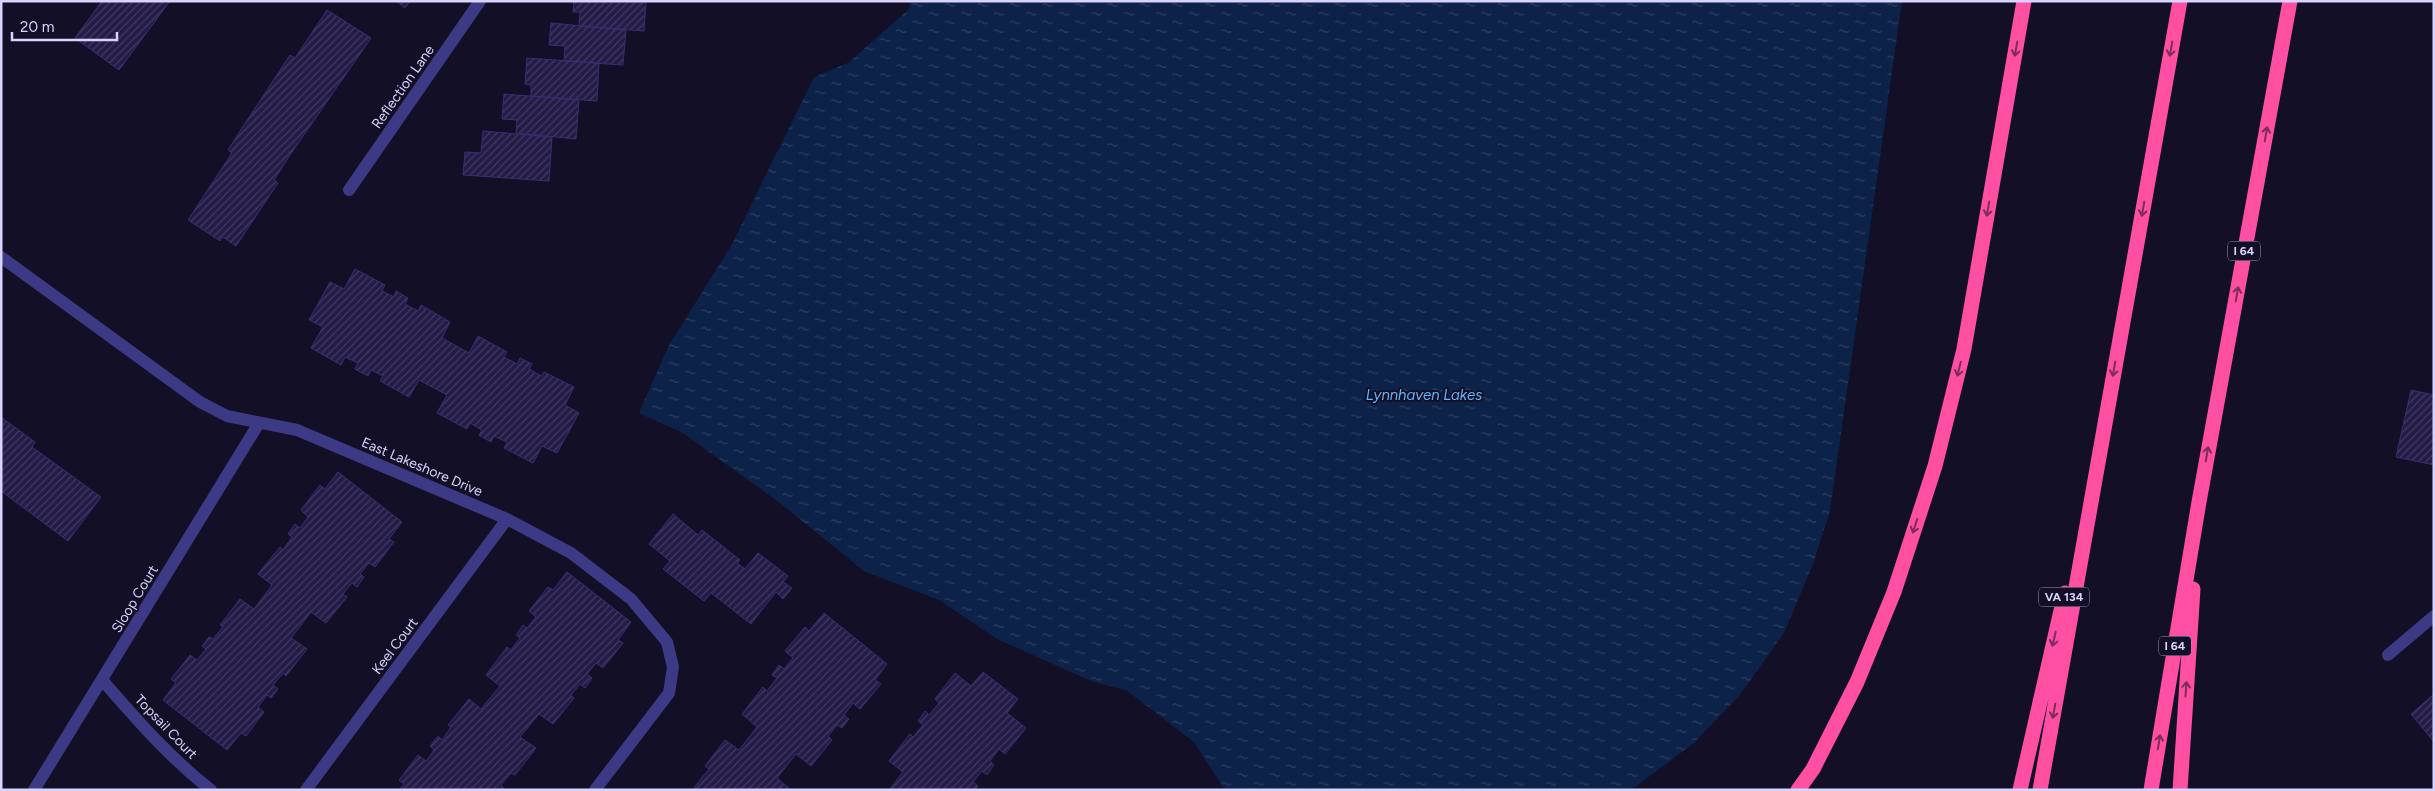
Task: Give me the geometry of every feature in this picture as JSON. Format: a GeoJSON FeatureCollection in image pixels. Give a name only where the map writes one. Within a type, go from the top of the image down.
{"type":"FeatureCollection","features":[{"type":"Feature","properties":{"kind":"highway"},"geometry":{"type":"LineString","coordinates":[[1798,790],[1813,769],[1857,682],[1894,592],[1935,466],[1964,349],[2024,1]]}},
{"type":"Feature","properties":{"kind":"highway"},"geometry":{"type":"LineString","coordinates":[[2040,790],[2180,1]]}},
{"type":"Feature","properties":{"kind":"highway","name":"I 64"},"geometry":{"type":"LineString","coordinates":[[2151,790],[2199,502],[2290,1]]}},
{"type":"Feature","properties":{"kind":"highway","name":"VA 134"},"geometry":{"type":"LineString","coordinates":[[2020,790],[2108,404]]}},
{"type":"Feature","properties":{"kind":"highway"},"geometry":{"type":"LineString","coordinates":[[2180,790],[2199,502]]}},
{"type":"Feature","properties":{"kind":"street","name":"Reflection Lane"},"geometry":{"type":"LineString","coordinates":[[350,190],[480,1]]}},
{"type":"Feature","properties":{"kind":"street","name":"East Lakeshore Drive"},"geometry":{"type":"LineString","coordinates":[[1,257],[200,402],[227,416],[297,430],[508,519],[571,553],[631,598],[667,642],[673,666],[669,693],[595,790]]}},
{"type":"Feature","properties":{"kind":"street","name":"Sloop Court"},"geometry":{"type":"LineString","coordinates":[[34,790],[103,681],[259,423]]}},
{"type":"Feature","properties":{"kind":"street","name":"Keel Court"},"geometry":{"type":"LineString","coordinates":[[306,790],[508,519]]}},
{"type":"Feature","properties":{"kind":"street"},"geometry":{"type":"LineString","coordinates":[[2388,656],[2434,616]]}},
{"type":"Feature","properties":{"kind":"street","name":"Topsail Court"},"geometry":{"type":"LineString","coordinates":[[103,681],[182,767],[211,790]]}},
{"type":"Feature","properties":{"kind":"water","name":"Lynnhaven Lakes"},"geometry":{"type":"Polygon","coordinates":[[[911,1],[1902,1],[1830,511],[1813,564],[1784,633],[1739,696],[1694,743],[1631,790],[1225,790],[1194,742],[1126,690],[1091,681],[997,639],[939,600],[864,571],[780,503],[683,433],[639,413],[668,347],[731,246],[814,77],[848,63],[908,10],[911,1]]]}},
{"type":"Feature","properties":{"kind":"building"},"geometry":{"type":"Polygon","coordinates":[[[102,1],[170,1],[119,70],[75,38],[102,1]]]}},
{"type":"Feature","properties":{"kind":"building"},"geometry":{"type":"Polygon","coordinates":[[[396,1],[410,1],[405,8],[396,1]]]}},
{"type":"Feature","properties":{"kind":"building"},"geometry":{"type":"Polygon","coordinates":[[[574,1],[646,1],[644,31],[579,26],[580,12],[573,12],[574,1]]]}},
{"type":"Feature","properties":{"kind":"building"},"geometry":{"type":"Polygon","coordinates":[[[327,10],[371,38],[290,155],[274,180],[278,183],[236,246],[223,237],[220,241],[188,220],[232,153],[228,150],[290,55],[295,58],[327,10]]]}},
{"type":"Feature","properties":{"kind":"building"},"geometry":{"type":"Polygon","coordinates":[[[551,23],[626,30],[623,65],[564,61],[565,46],[549,45],[551,23]]]}},
{"type":"Feature","properties":{"kind":"building"},"geometry":{"type":"Polygon","coordinates":[[[527,58],[599,63],[597,101],[531,96],[531,85],[525,84],[527,58]]]}},
{"type":"Feature","properties":{"kind":"building"},"geometry":{"type":"Polygon","coordinates":[[[504,94],[579,100],[576,139],[516,133],[517,120],[502,119],[504,94]]]}},
{"type":"Feature","properties":{"kind":"building"},"geometry":{"type":"Polygon","coordinates":[[[483,131],[552,137],[549,181],[463,175],[465,152],[481,153],[483,131]]]}},
{"type":"Feature","properties":{"kind":"building"},"geometry":{"type":"Polygon","coordinates":[[[355,269],[385,285],[382,291],[394,297],[396,291],[408,298],[405,304],[418,311],[421,305],[450,322],[442,338],[469,353],[478,336],[507,352],[504,357],[517,364],[520,358],[532,364],[529,369],[541,376],[544,372],[574,387],[565,405],[579,413],[557,453],[542,446],[533,463],[504,448],[507,442],[494,436],[491,442],[479,435],[482,430],[470,423],[467,429],[437,413],[447,395],[419,380],[409,397],[380,381],[383,376],[371,370],[368,376],[355,369],[358,363],[345,357],[341,365],[311,348],[323,327],[309,320],[330,282],[344,289],[355,269]]]}},
{"type":"Feature","properties":{"kind":"building"},"geometry":{"type":"Polygon","coordinates":[[[2411,390],[2434,395],[2434,465],[2396,457],[2411,390]]]}},
{"type":"Feature","properties":{"kind":"building"},"geometry":{"type":"Polygon","coordinates":[[[1,417],[35,442],[32,447],[101,497],[68,541],[1,491],[3,486],[1,485],[1,417]]]}},
{"type":"Feature","properties":{"kind":"building"},"geometry":{"type":"Polygon","coordinates":[[[338,472],[402,522],[389,539],[394,542],[375,567],[369,563],[360,574],[364,577],[357,587],[352,583],[343,594],[347,597],[326,623],[311,612],[291,638],[307,649],[286,676],[283,673],[273,685],[278,689],[271,698],[267,695],[258,707],[264,712],[246,736],[241,733],[227,750],[163,700],[176,683],[171,679],[190,655],[197,660],[206,649],[202,646],[209,637],[213,639],[223,627],[220,625],[240,599],[254,609],[272,585],[258,574],[280,547],[283,550],[292,537],[288,534],[295,524],[300,528],[308,517],[301,510],[320,485],[325,489],[338,472]]]}},
{"type":"Feature","properties":{"kind":"building"},"geometry":{"type":"Polygon","coordinates":[[[673,514],[698,535],[702,530],[740,560],[737,563],[745,569],[758,553],[788,576],[783,582],[792,588],[783,599],[776,592],[751,624],[711,593],[704,601],[663,569],[670,561],[649,544],[673,514]]]}},
{"type":"Feature","properties":{"kind":"building"},"geometry":{"type":"Polygon","coordinates":[[[567,572],[631,622],[618,640],[623,643],[603,668],[596,663],[587,674],[592,678],[585,688],[580,684],[571,695],[574,698],[553,724],[539,714],[520,737],[536,748],[515,775],[511,773],[501,785],[505,790],[399,790],[404,784],[399,780],[418,755],[426,761],[434,750],[430,746],[438,736],[442,740],[451,727],[448,725],[469,699],[481,709],[500,686],[486,675],[507,647],[511,650],[520,638],[516,635],[523,625],[527,628],[536,617],[529,611],[548,587],[553,590],[567,572]]]}},
{"type":"Feature","properties":{"kind":"building"},"geometry":{"type":"Polygon","coordinates":[[[824,613],[887,664],[875,680],[881,684],[860,709],[853,703],[844,715],[849,719],[842,728],[837,725],[828,736],[832,740],[811,766],[796,754],[777,778],[791,790],[692,790],[709,769],[705,766],[725,740],[739,750],[757,727],[742,714],[763,687],[767,691],[777,678],[772,675],[779,665],[784,669],[793,658],[785,651],[805,627],[809,631],[824,613]]]}},
{"type":"Feature","properties":{"kind":"building"},"geometry":{"type":"Polygon","coordinates":[[[983,672],[1018,699],[1007,713],[1026,728],[1005,754],[999,749],[990,761],[994,765],[987,775],[982,771],[973,782],[978,786],[975,790],[889,790],[903,772],[889,761],[910,734],[913,737],[923,725],[918,721],[925,711],[929,715],[939,703],[935,699],[955,673],[971,686],[983,672]]]}},
{"type":"Feature","properties":{"kind":"building"},"geometry":{"type":"Polygon","coordinates":[[[2434,694],[2434,742],[2411,714],[2434,694]]]}}]}
